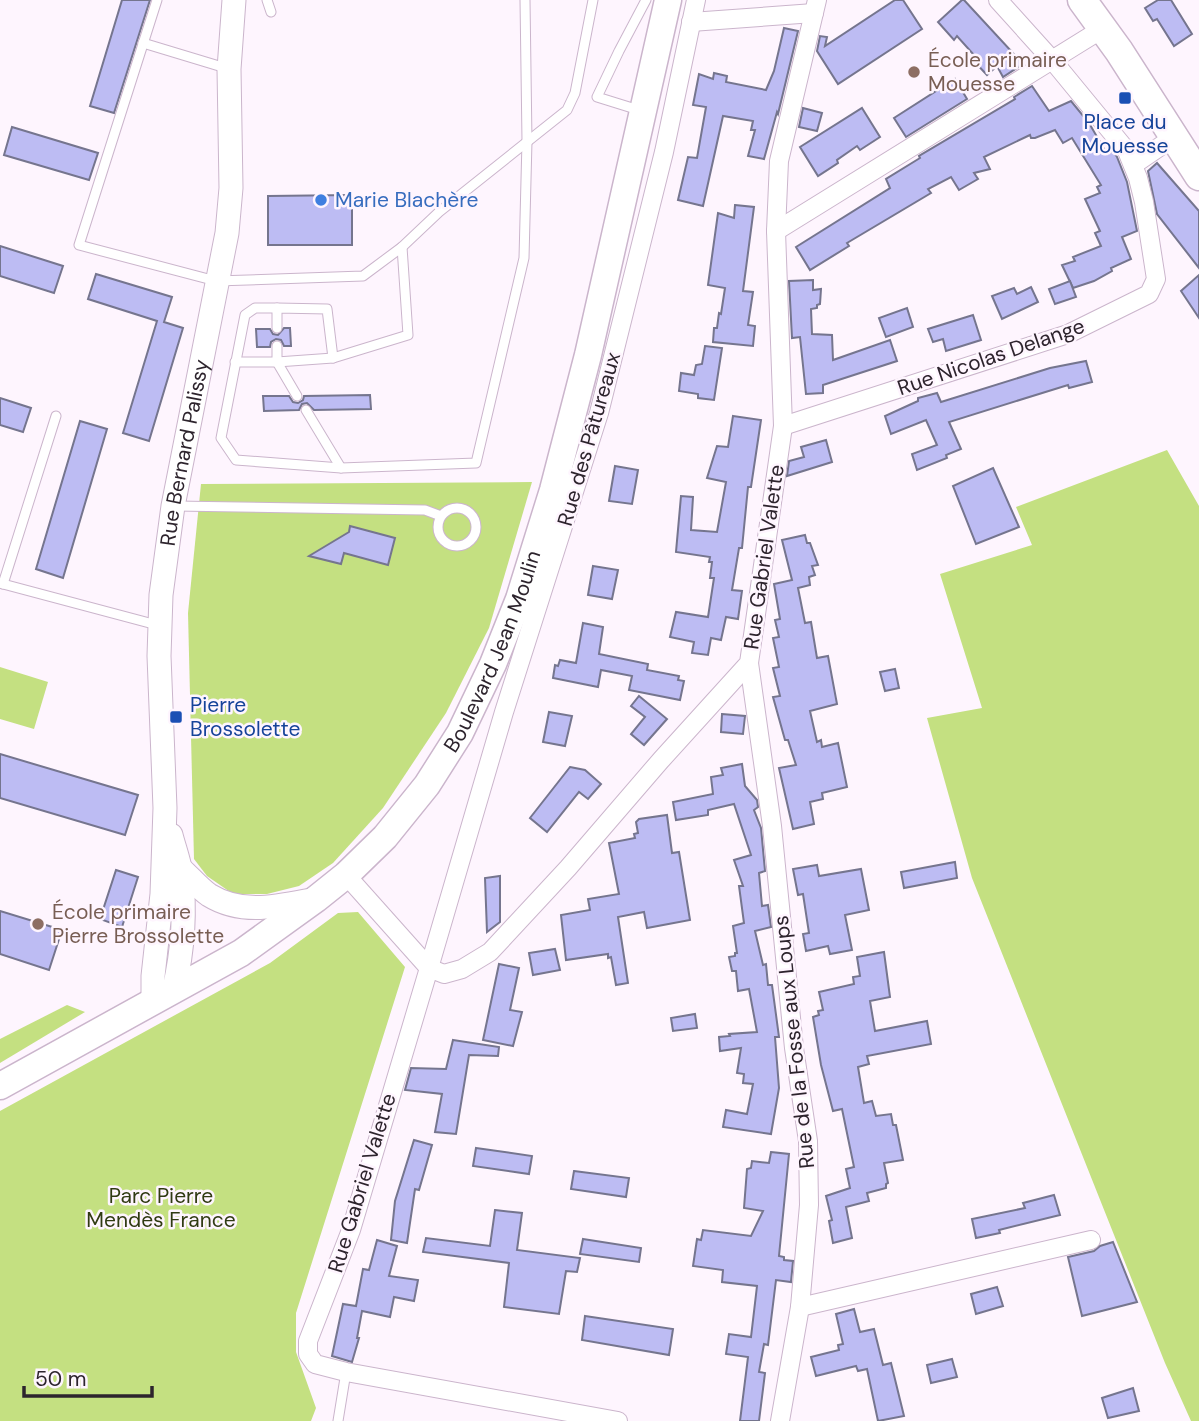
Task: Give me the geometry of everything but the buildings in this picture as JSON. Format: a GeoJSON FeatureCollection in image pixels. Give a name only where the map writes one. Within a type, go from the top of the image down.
{"type":"FeatureCollection","features":[{"type":"Feature","properties":{"kind":"main road","name":"Boulevard Jean Moulin"},"geometry":{"type":"LineString","coordinates":[[0,1086],[242,953],[316,899],[386,837],[427,785],[460,733],[493,664],[519,599],[553,490],[588,355],[668,0]]}},
{"type":"Feature","properties":{"kind":"main road"},"geometry":{"type":"LineString","coordinates":[[1082,0],[1199,176]]}},
{"type":"Feature","properties":{"kind":"street","name":"Rue Bernard Palissy"},"geometry":{"type":"LineString","coordinates":[[164,995],[153,976],[162,894],[166,808],[159,656],[161,594],[173,506],[227,233],[231,188],[229,69],[234,0]]}},
{"type":"Feature","properties":{"kind":"street","name":"Rue des Pâtureaux"},"geometry":{"type":"LineString","coordinates":[[429,968],[504,712],[599,413],[664,152],[696,0]]}},
{"type":"Feature","properties":{"kind":"street","name":"Rue Nicolas Delange"},"geometry":{"type":"LineString","coordinates":[[783,426],[1069,334],[1149,294],[1156,279],[1147,221],[1127,151],[1053,61],[998,0]]}},
{"type":"Feature","properties":{"kind":"street"},"geometry":{"type":"LineString","coordinates":[[691,22],[816,6]]}},
{"type":"Feature","properties":{"kind":"street","name":"Rue Gabriel Valette"},"geometry":{"type":"LineString","coordinates":[[346,1371],[315,1364],[308,1354],[308,1341],[351,1230],[429,968],[444,974],[462,969],[490,952],[568,868],[748,663],[783,426],[776,231],[779,161],[816,6]]}},
{"type":"Feature","properties":{"kind":"street"},"geometry":{"type":"LineString","coordinates":[[776,231],[1102,29]]}},
{"type":"Feature","properties":{"kind":"street"},"geometry":{"type":"LineString","coordinates":[[1133,165],[1174,137]]}},
{"type":"Feature","properties":{"kind":"street","name":"Rue de la Fosse aux Loups"},"geometry":{"type":"LineString","coordinates":[[748,663],[772,825],[794,1048],[808,1140],[809,1205],[800,1307],[780,1421]]}},
{"type":"Feature","properties":{"kind":"street","name":"Rue Bernard Palissy"},"geometry":{"type":"LineString","coordinates":[[164,995],[183,948],[184,926],[181,869],[166,808]]}},
{"type":"Feature","properties":{"kind":"street"},"geometry":{"type":"LineString","coordinates":[[181,869],[208,894],[233,906],[263,909],[316,899]]}},
{"type":"Feature","properties":{"kind":"street"},"geometry":{"type":"LineString","coordinates":[[346,875],[429,968]]}},
{"type":"Feature","properties":{"kind":"street"},"geometry":{"type":"LineString","coordinates":[[800,1307],[1091,1240]]}},
{"type":"Feature","properties":{"kind":"street"},"geometry":{"type":"LineString","coordinates":[[346,1371],[618,1421]]}},
{"type":"Feature","properties":{"kind":"lane"},"geometry":{"type":"LineString","coordinates":[[157,0],[79,245],[216,281],[363,276],[402,247],[439,212],[567,110],[575,93],[593,0]]}},
{"type":"Feature","properties":{"kind":"lane"},"geometry":{"type":"LineString","coordinates":[[267,0],[271,12]]}},
{"type":"Feature","properties":{"kind":"lane"},"geometry":{"type":"LineString","coordinates":[[334,358],[327,309],[255,308],[245,315],[221,438],[236,460],[341,468],[476,463],[524,258],[527,141],[525,0]]}},
{"type":"Feature","properties":{"kind":"lane"},"geometry":{"type":"LineString","coordinates":[[642,111],[597,97],[646,0]]}},
{"type":"Feature","properties":{"kind":"lane"},"geometry":{"type":"LineString","coordinates":[[143,43],[229,69]]}},
{"type":"Feature","properties":{"kind":"lane"},"geometry":{"type":"LineString","coordinates":[[235,362],[334,358],[408,335],[402,247]]}},
{"type":"Feature","properties":{"kind":"lane"},"geometry":{"type":"LineString","coordinates":[[277,308],[277,328]]}},
{"type":"Feature","properties":{"kind":"lane"},"geometry":{"type":"LineString","coordinates":[[277,346],[277,362],[297,396]]}},
{"type":"Feature","properties":{"kind":"lane"},"geometry":{"type":"LineString","coordinates":[[306,410],[341,468]]}},
{"type":"Feature","properties":{"kind":"lane"},"geometry":{"type":"LineString","coordinates":[[56,416],[2,584],[160,625]]}},
{"type":"Feature","properties":{"kind":"lane"},"geometry":{"type":"LineString","coordinates":[[173,506],[425,510],[441,516]]}},
{"type":"Feature","properties":{"kind":"lane"},"geometry":{"type":"LineString","coordinates":[[456,507],[468,511],[475,520],[476,527],[472,538],[461,545],[449,544],[443,540],[438,529],[441,516],[456,507]]}},
{"type":"Feature","properties":{"kind":"lane"},"geometry":{"type":"LineString","coordinates":[[338,1421],[346,1371]]}},
{"type":"Feature","properties":{"kind":"green space"},"geometry":{"type":"Polygon","coordinates":[[[1167,450],[1199,506],[1199,1421],[1191,1421],[1165,1363],[972,878],[927,718],[982,708],[940,574],[1032,545],[1016,507],[1167,450]]]}},
{"type":"Feature","properties":{"kind":"green space"},"geometry":{"type":"Polygon","coordinates":[[[532,482],[489,628],[446,713],[383,808],[333,863],[299,886],[267,894],[233,894],[207,876],[194,859],[188,613],[201,484],[532,482]]]}},
{"type":"Feature","properties":{"kind":"green space"},"geometry":{"type":"Polygon","coordinates":[[[0,667],[48,682],[34,729],[0,719],[0,667]]]}},
{"type":"Feature","properties":{"kind":"green space","name":"Parc Pierre Mendès France"},"geometry":{"type":"Polygon","coordinates":[[[358,912],[405,967],[296,1313],[296,1352],[316,1408],[311,1421],[0,1421],[0,1111],[270,963],[338,913],[358,912]]]}},
{"type":"Feature","properties":{"kind":"green space"},"geometry":{"type":"Polygon","coordinates":[[[67,1005],[85,1012],[0,1063],[0,1039],[67,1005]]]}},
{"type":"Feature","properties":{"kind":"place","name":"École primaire Mouesse"},"geometry":{"type":"Point","coordinates":[914,72]}},
{"type":"Feature","properties":{"kind":"place","name":"Place du Mouesse"},"geometry":{"type":"Point","coordinates":[1125,98]}},
{"type":"Feature","properties":{"kind":"place","name":"Marie Blachère"},"geometry":{"type":"Point","coordinates":[321,200]}},
{"type":"Feature","properties":{"kind":"place","name":"Pierre Brossolette"},"geometry":{"type":"Point","coordinates":[176,717]}},
{"type":"Feature","properties":{"kind":"place","name":"École primaire Pierre Brossolette"},"geometry":{"type":"Point","coordinates":[38,924]}}]}
